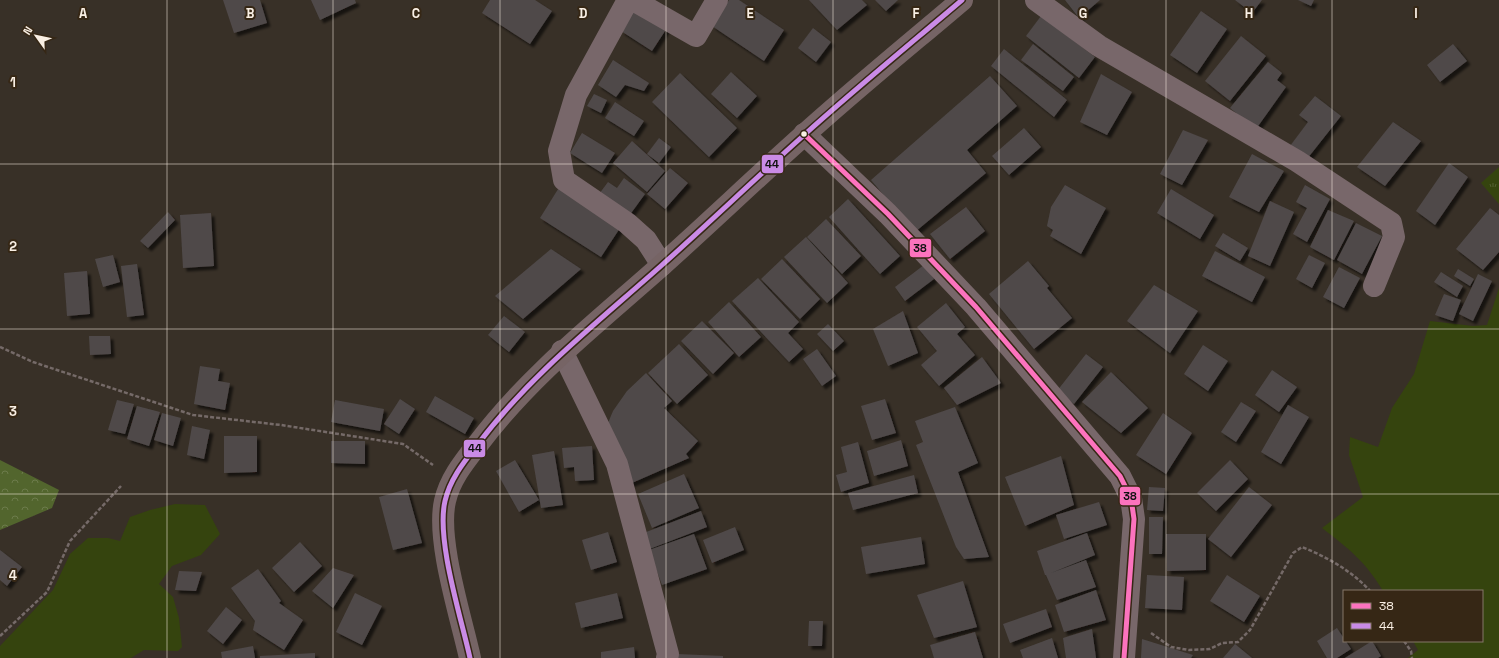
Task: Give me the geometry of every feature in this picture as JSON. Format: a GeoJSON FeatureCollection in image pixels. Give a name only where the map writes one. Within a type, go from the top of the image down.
{"type":"FeatureCollection","features":[{"type":"Feature","properties":{"kind":"highway"},"geometry":{"type":"LineString","coordinates":[[470,658],[446,554],[445,503],[453,478],[498,417],[562,351],[662,265],[804,134],[962,0]]}},
{"type":"Feature","properties":{"kind":"street"},"geometry":{"type":"LineString","coordinates":[[628,0],[576,95],[559,150],[564,180],[627,223],[646,240],[662,265]]}},
{"type":"Feature","properties":{"kind":"street"},"geometry":{"type":"LineString","coordinates":[[634,0],[696,36],[717,0]]}},
{"type":"Feature","properties":{"kind":"street"},"geometry":{"type":"LineString","coordinates":[[1036,0],[1099,46],[1297,161],[1391,222],[1394,237],[1374,286]]}},
{"type":"Feature","properties":{"kind":"street"},"geometry":{"type":"LineString","coordinates":[[804,134],[888,214],[976,307],[1120,476],[1131,498],[1134,519],[1129,614],[1124,658]]}},
{"type":"Feature","properties":{"kind":"street"},"geometry":{"type":"LineString","coordinates":[[562,351],[617,464],[668,654],[667,658]]}},
{"type":"Feature","properties":{"kind":"path"},"geometry":{"type":"LineString","coordinates":[[0,347],[33,362],[193,415],[281,425],[403,444],[453,478]]}},
{"type":"Feature","properties":{"kind":"path"},"geometry":{"type":"LineString","coordinates":[[0,636],[47,592],[70,541],[121,486]]}},
{"type":"Feature","properties":{"kind":"path"},"geometry":{"type":"LineString","coordinates":[[1129,614],[1146,630],[1171,647],[1189,650],[1210,649],[1222,643],[1238,642],[1250,630],[1293,553],[1302,547],[1321,555],[1349,572],[1369,590]]}},
{"type":"Feature","properties":{"kind":"path"},"geometry":{"type":"LineString","coordinates":[[1405,642],[1411,651],[1412,658]]}},
{"type":"Feature","properties":{"kind":"green space"},"geometry":{"type":"Polygon","coordinates":[[[1499,167],[1499,204],[1481,183],[1499,167]]]}},
{"type":"Feature","properties":{"kind":"green space"},"geometry":{"type":"Polygon","coordinates":[[[1499,288],[1499,658],[1408,658],[1418,650],[1414,642],[1483,642],[1483,590],[1382,590],[1377,581],[1356,556],[1322,528],[1363,497],[1349,455],[1350,437],[1378,447],[1392,408],[1414,374],[1430,321],[1473,326],[1487,325],[1499,288]]]}},
{"type":"Feature","properties":{"kind":"green space"},"geometry":{"type":"Polygon","coordinates":[[[0,460],[59,490],[52,508],[0,530],[0,460]]]}},
{"type":"Feature","properties":{"kind":"green space"},"geometry":{"type":"Polygon","coordinates":[[[175,504],[205,505],[220,534],[201,555],[172,566],[159,584],[173,597],[179,618],[182,647],[178,651],[144,650],[131,658],[0,658],[0,646],[53,590],[70,554],[88,538],[108,538],[120,541],[130,517],[175,504]]]}},
{"type":"Feature","properties":{"kind":"building"},"geometry":{"type":"Polygon","coordinates":[[[223,0],[260,0],[267,23],[234,33],[223,0]]]}},
{"type":"Feature","properties":{"kind":"building"},"geometry":{"type":"Polygon","coordinates":[[[311,0],[355,0],[356,3],[320,20],[311,0]]]}},
{"type":"Feature","properties":{"kind":"building"},"geometry":{"type":"Polygon","coordinates":[[[490,0],[535,0],[552,11],[530,44],[482,13],[490,0]]]}},
{"type":"Feature","properties":{"kind":"building"},"geometry":{"type":"Polygon","coordinates":[[[729,0],[739,0],[784,30],[764,61],[712,26],[729,0]]]}},
{"type":"Feature","properties":{"kind":"building"},"geometry":{"type":"Polygon","coordinates":[[[809,0],[862,0],[867,5],[837,30],[809,0]]]}},
{"type":"Feature","properties":{"kind":"building"},"geometry":{"type":"Polygon","coordinates":[[[875,0],[898,0],[886,11],[875,0]]]}},
{"type":"Feature","properties":{"kind":"building"},"geometry":{"type":"Polygon","coordinates":[[[1065,0],[1100,0],[1079,18],[1065,0]]]}},
{"type":"Feature","properties":{"kind":"building"},"geometry":{"type":"Polygon","coordinates":[[[1235,0],[1262,0],[1252,13],[1235,0]]]}},
{"type":"Feature","properties":{"kind":"building"},"geometry":{"type":"Polygon","coordinates":[[[1298,0],[1314,0],[1311,6],[1298,0]]]}},
{"type":"Feature","properties":{"kind":"building"},"geometry":{"type":"Polygon","coordinates":[[[636,8],[667,28],[652,51],[621,31],[636,8]]]}},
{"type":"Feature","properties":{"kind":"building"},"geometry":{"type":"Polygon","coordinates":[[[1201,11],[1227,29],[1197,73],[1170,55],[1201,11]]]}},
{"type":"Feature","properties":{"kind":"building"},"geometry":{"type":"Polygon","coordinates":[[[1041,16],[1095,57],[1079,78],[1026,36],[1041,16]]]}},
{"type":"Feature","properties":{"kind":"building"},"geometry":{"type":"Polygon","coordinates":[[[813,28],[831,42],[816,62],[798,48],[813,28]]]}},
{"type":"Feature","properties":{"kind":"building"},"geometry":{"type":"Polygon","coordinates":[[[1241,36],[1266,56],[1230,101],[1205,81],[1241,36]]]}},
{"type":"Feature","properties":{"kind":"building"},"geometry":{"type":"Polygon","coordinates":[[[1033,44],[1074,77],[1063,91],[1021,60],[1033,44]]]}},
{"type":"Feature","properties":{"kind":"building"},"geometry":{"type":"Polygon","coordinates":[[[1453,44],[1467,61],[1440,82],[1427,65],[1453,44]]]}},
{"type":"Feature","properties":{"kind":"building"},"geometry":{"type":"Polygon","coordinates":[[[1004,49],[1067,100],[1054,117],[991,66],[1004,49]]]}},
{"type":"Feature","properties":{"kind":"building"},"geometry":{"type":"Polygon","coordinates":[[[613,60],[649,83],[644,91],[625,85],[616,97],[598,85],[613,60]]]}},
{"type":"Feature","properties":{"kind":"building"},"geometry":{"type":"Polygon","coordinates":[[[1268,62],[1282,73],[1277,80],[1286,87],[1256,129],[1230,108],[1268,62]]]}},
{"type":"Feature","properties":{"kind":"building"},"geometry":{"type":"Polygon","coordinates":[[[731,72],[757,96],[737,118],[711,94],[731,72]]]}},
{"type":"Feature","properties":{"kind":"building"},"geometry":{"type":"Polygon","coordinates":[[[680,73],[737,128],[709,157],[652,102],[680,73]]]}},
{"type":"Feature","properties":{"kind":"building"},"geometry":{"type":"Polygon","coordinates":[[[1101,74],[1132,92],[1107,135],[1080,122],[1101,74]]]}},
{"type":"Feature","properties":{"kind":"building"},"geometry":{"type":"Polygon","coordinates":[[[990,76],[1017,106],[967,150],[986,173],[915,232],[871,180],[990,76]]]}},
{"type":"Feature","properties":{"kind":"building"},"geometry":{"type":"Polygon","coordinates":[[[594,94],[607,100],[601,113],[587,106],[594,94]]]}},
{"type":"Feature","properties":{"kind":"building"},"geometry":{"type":"Polygon","coordinates":[[[1315,96],[1341,116],[1307,159],[1290,146],[1308,122],[1299,115],[1315,96]]]}},
{"type":"Feature","properties":{"kind":"building"},"geometry":{"type":"Polygon","coordinates":[[[615,102],[644,121],[634,136],[605,118],[615,102]]]}},
{"type":"Feature","properties":{"kind":"building"},"geometry":{"type":"Polygon","coordinates":[[[1393,122],[1421,141],[1385,186],[1357,167],[1393,122]]]}},
{"type":"Feature","properties":{"kind":"building"},"geometry":{"type":"Polygon","coordinates":[[[1024,128],[1041,147],[1009,175],[992,156],[1024,128]]]}},
{"type":"Feature","properties":{"kind":"building"},"geometry":{"type":"Polygon","coordinates":[[[1183,130],[1208,140],[1182,185],[1160,174],[1183,130]]]}},
{"type":"Feature","properties":{"kind":"building"},"geometry":{"type":"Polygon","coordinates":[[[582,133],[615,153],[602,173],[570,153],[582,133]]]}},
{"type":"Feature","properties":{"kind":"building"},"geometry":{"type":"Polygon","coordinates":[[[659,138],[671,147],[659,163],[647,154],[659,138]]]}},
{"type":"Feature","properties":{"kind":"building"},"geometry":{"type":"Polygon","coordinates":[[[632,141],[665,171],[647,192],[613,163],[632,141]]]}},
{"type":"Feature","properties":{"kind":"building"},"geometry":{"type":"Polygon","coordinates":[[[1252,154],[1284,171],[1259,212],[1229,197],[1252,154]]]}},
{"type":"Feature","properties":{"kind":"building"},"geometry":{"type":"Polygon","coordinates":[[[1449,163],[1468,177],[1435,225],[1416,211],[1449,163]]]}},
{"type":"Feature","properties":{"kind":"building"},"geometry":{"type":"Polygon","coordinates":[[[670,168],[688,183],[665,209],[647,194],[670,168]]]}},
{"type":"Feature","properties":{"kind":"building"},"geometry":{"type":"Polygon","coordinates":[[[624,178],[645,194],[629,216],[599,194],[608,182],[617,188],[624,178]]]}},
{"type":"Feature","properties":{"kind":"building"},"geometry":{"type":"Polygon","coordinates":[[[1065,185],[1106,208],[1081,254],[1050,236],[1053,230],[1047,226],[1051,207],[1065,185]]]}},
{"type":"Feature","properties":{"kind":"building"},"geometry":{"type":"Polygon","coordinates":[[[1305,185],[1330,199],[1307,242],[1293,234],[1307,208],[1296,202],[1305,185]]]}},
{"type":"Feature","properties":{"kind":"building"},"geometry":{"type":"Polygon","coordinates":[[[560,186],[622,225],[601,257],[540,218],[560,186]]]}},
{"type":"Feature","properties":{"kind":"building"},"geometry":{"type":"Polygon","coordinates":[[[1171,189],[1214,215],[1200,239],[1157,213],[1171,189]]]}},
{"type":"Feature","properties":{"kind":"building"},"geometry":{"type":"Polygon","coordinates":[[[848,199],[900,256],[880,274],[829,217],[848,199]]]}},
{"type":"Feature","properties":{"kind":"building"},"geometry":{"type":"Polygon","coordinates":[[[1270,201],[1294,212],[1270,266],[1248,256],[1270,201]]]}},
{"type":"Feature","properties":{"kind":"building"},"geometry":{"type":"Polygon","coordinates":[[[966,207],[985,231],[950,259],[930,234],[966,207]]]}},
{"type":"Feature","properties":{"kind":"building"},"geometry":{"type":"Polygon","coordinates":[[[1490,208],[1499,215],[1499,252],[1483,270],[1456,249],[1490,208]]]}},
{"type":"Feature","properties":{"kind":"building"},"geometry":{"type":"Polygon","coordinates":[[[1328,210],[1354,221],[1334,260],[1310,247],[1328,210]]]}},
{"type":"Feature","properties":{"kind":"building"},"geometry":{"type":"Polygon","coordinates":[[[168,212],[175,220],[148,248],[140,241],[168,212]]]}},
{"type":"Feature","properties":{"kind":"building"},"geometry":{"type":"Polygon","coordinates":[[[211,213],[214,266],[183,268],[180,215],[211,213]]]}},
{"type":"Feature","properties":{"kind":"building"},"geometry":{"type":"Polygon","coordinates":[[[826,219],[861,256],[842,274],[807,237],[826,219]]]}},
{"type":"Feature","properties":{"kind":"building"},"geometry":{"type":"Polygon","coordinates":[[[1356,223],[1382,236],[1362,274],[1337,260],[1356,223]]]}},
{"type":"Feature","properties":{"kind":"building"},"geometry":{"type":"Polygon","coordinates":[[[1223,233],[1248,248],[1240,261],[1215,246],[1223,233]]]}},
{"type":"Feature","properties":{"kind":"building"},"geometry":{"type":"Polygon","coordinates":[[[806,237],[848,283],[827,303],[784,257],[806,237]]]}},
{"type":"Feature","properties":{"kind":"building"},"geometry":{"type":"Polygon","coordinates":[[[551,249],[581,269],[523,319],[495,296],[551,249]]]}},
{"type":"Feature","properties":{"kind":"building"},"geometry":{"type":"Polygon","coordinates":[[[1215,251],[1265,277],[1252,302],[1202,276],[1215,251]]]}},
{"type":"Feature","properties":{"kind":"building"},"geometry":{"type":"Polygon","coordinates":[[[113,255],[120,282],[103,287],[95,259],[113,255]]]}},
{"type":"Feature","properties":{"kind":"building"},"geometry":{"type":"Polygon","coordinates":[[[1309,255],[1325,263],[1312,288],[1296,279],[1309,255]]]}},
{"type":"Feature","properties":{"kind":"building"},"geometry":{"type":"Polygon","coordinates":[[[782,259],[820,299],[800,319],[761,279],[782,259]]]}},
{"type":"Feature","properties":{"kind":"building"},"geometry":{"type":"Polygon","coordinates":[[[1028,261],[1049,286],[1047,288],[1072,318],[1034,349],[989,294],[1028,261]]]}},
{"type":"Feature","properties":{"kind":"building"},"geometry":{"type":"Polygon","coordinates":[[[137,264],[144,315],[127,317],[121,266],[137,264]]]}},
{"type":"Feature","properties":{"kind":"building"},"geometry":{"type":"Polygon","coordinates":[[[924,265],[934,279],[905,301],[895,287],[924,265]]]}},
{"type":"Feature","properties":{"kind":"building"},"geometry":{"type":"Polygon","coordinates":[[[1339,267],[1360,278],[1344,308],[1323,297],[1339,267]]]}},
{"type":"Feature","properties":{"kind":"building"},"geometry":{"type":"Polygon","coordinates":[[[1458,269],[1474,279],[1470,286],[1454,276],[1458,269]]]}},
{"type":"Feature","properties":{"kind":"building"},"geometry":{"type":"Polygon","coordinates":[[[87,271],[90,314],[67,316],[64,273],[87,271]]]}},
{"type":"Feature","properties":{"kind":"building"},"geometry":{"type":"Polygon","coordinates":[[[1441,272],[1463,286],[1457,297],[1434,282],[1441,272]]]}},
{"type":"Feature","properties":{"kind":"building"},"geometry":{"type":"Polygon","coordinates":[[[1478,274],[1492,281],[1473,321],[1459,314],[1478,274]]]}},
{"type":"Feature","properties":{"kind":"building"},"geometry":{"type":"Polygon","coordinates":[[[758,278],[799,322],[788,333],[803,349],[789,362],[732,301],[758,278]]]}},
{"type":"Feature","properties":{"kind":"building"},"geometry":{"type":"Polygon","coordinates":[[[1154,285],[1198,311],[1170,353],[1127,321],[1154,285]]]}},
{"type":"Feature","properties":{"kind":"building"},"geometry":{"type":"Polygon","coordinates":[[[1444,294],[1461,300],[1453,321],[1435,315],[1444,294]]]}},
{"type":"Feature","properties":{"kind":"building"},"geometry":{"type":"Polygon","coordinates":[[[729,302],[761,337],[739,357],[708,322],[729,302]]]}},
{"type":"Feature","properties":{"kind":"building"},"geometry":{"type":"Polygon","coordinates":[[[946,303],[965,327],[957,334],[975,355],[939,386],[921,365],[937,351],[917,327],[946,303]]]}},
{"type":"Feature","properties":{"kind":"building"},"geometry":{"type":"Polygon","coordinates":[[[903,311],[918,353],[888,366],[873,329],[903,311]]]}},
{"type":"Feature","properties":{"kind":"building"},"geometry":{"type":"Polygon","coordinates":[[[504,316],[525,332],[509,352],[488,335],[504,316]]]}},
{"type":"Feature","properties":{"kind":"building"},"geometry":{"type":"Polygon","coordinates":[[[702,321],[734,353],[713,374],[681,341],[702,321]]]}},
{"type":"Feature","properties":{"kind":"building"},"geometry":{"type":"Polygon","coordinates":[[[828,324],[844,341],[833,351],[817,334],[828,324]]]}},
{"type":"Feature","properties":{"kind":"building"},"geometry":{"type":"Polygon","coordinates":[[[89,336],[110,336],[111,354],[90,355],[89,336]]]}},
{"type":"Feature","properties":{"kind":"building"},"geometry":{"type":"Polygon","coordinates":[[[679,344],[708,375],[677,404],[648,373],[679,344]]]}},
{"type":"Feature","properties":{"kind":"building"},"geometry":{"type":"Polygon","coordinates":[[[1203,345],[1228,361],[1208,391],[1184,374],[1203,345]]]}},
{"type":"Feature","properties":{"kind":"building"},"geometry":{"type":"Polygon","coordinates":[[[817,349],[836,376],[822,386],[803,359],[817,349]]]}},
{"type":"Feature","properties":{"kind":"building"},"geometry":{"type":"Polygon","coordinates":[[[1086,354],[1103,367],[1074,404],[1057,391],[1086,354]]]}},
{"type":"Feature","properties":{"kind":"building"},"geometry":{"type":"Polygon","coordinates":[[[982,357],[1001,383],[957,405],[944,388],[982,357]]]}},
{"type":"Feature","properties":{"kind":"building"},"geometry":{"type":"Polygon","coordinates":[[[200,366],[220,369],[218,381],[230,383],[225,410],[194,404],[200,366]]]}},
{"type":"Feature","properties":{"kind":"building"},"geometry":{"type":"Polygon","coordinates":[[[1272,370],[1297,387],[1279,412],[1255,395],[1272,370]]]}},
{"type":"Feature","properties":{"kind":"building"},"geometry":{"type":"Polygon","coordinates":[[[1111,372],[1148,408],[1121,433],[1082,402],[1111,372]]]}},
{"type":"Feature","properties":{"kind":"building"},"geometry":{"type":"Polygon","coordinates":[[[646,373],[672,401],[664,408],[698,441],[686,454],[689,458],[625,486],[608,423],[613,411],[627,391],[646,373]]]}},
{"type":"Feature","properties":{"kind":"building"},"geometry":{"type":"Polygon","coordinates":[[[435,396],[474,418],[465,434],[426,412],[435,396]]]}},
{"type":"Feature","properties":{"kind":"building"},"geometry":{"type":"Polygon","coordinates":[[[400,399],[415,409],[399,434],[384,424],[400,399]]]}},
{"type":"Feature","properties":{"kind":"building"},"geometry":{"type":"Polygon","coordinates":[[[885,399],[896,433],[872,440],[861,406],[885,399]]]}},
{"type":"Feature","properties":{"kind":"building"},"geometry":{"type":"Polygon","coordinates":[[[117,400],[134,404],[125,434],[108,430],[117,400]]]}},
{"type":"Feature","properties":{"kind":"building"},"geometry":{"type":"Polygon","coordinates":[[[335,400],[384,409],[380,431],[331,422],[335,400]]]}},
{"type":"Feature","properties":{"kind":"building"},"geometry":{"type":"Polygon","coordinates":[[[1241,402],[1256,411],[1236,442],[1221,432],[1241,402]]]}},
{"type":"Feature","properties":{"kind":"building"},"geometry":{"type":"Polygon","coordinates":[[[1288,405],[1309,417],[1281,464],[1261,452],[1288,405]]]}},
{"type":"Feature","properties":{"kind":"building"},"geometry":{"type":"Polygon","coordinates":[[[137,406],[160,412],[149,446],[127,439],[137,406]]]}},
{"type":"Feature","properties":{"kind":"building"},"geometry":{"type":"Polygon","coordinates":[[[955,407],[978,463],[958,472],[989,557],[964,559],[956,547],[916,445],[923,442],[915,421],[955,407]]]}},
{"type":"Feature","properties":{"kind":"building"},"geometry":{"type":"Polygon","coordinates":[[[162,413],[181,418],[173,446],[154,440],[162,413]]]}},
{"type":"Feature","properties":{"kind":"building"},"geometry":{"type":"Polygon","coordinates":[[[1163,413],[1192,433],[1166,474],[1136,455],[1163,413]]]}},
{"type":"Feature","properties":{"kind":"building"},"geometry":{"type":"Polygon","coordinates":[[[192,426],[210,430],[204,459],[187,455],[192,426]]]}},
{"type":"Feature","properties":{"kind":"building"},"geometry":{"type":"Polygon","coordinates":[[[224,436],[257,436],[257,472],[224,473],[224,436]]]}},
{"type":"Feature","properties":{"kind":"building"},"geometry":{"type":"Polygon","coordinates":[[[901,440],[908,466],[874,476],[867,451],[901,440]]]}},
{"type":"Feature","properties":{"kind":"building"},"geometry":{"type":"Polygon","coordinates":[[[331,441],[365,441],[365,464],[331,463],[331,441]]]}},
{"type":"Feature","properties":{"kind":"building"},"geometry":{"type":"Polygon","coordinates":[[[858,442],[869,483],[841,492],[836,475],[847,472],[841,447],[858,442]]]}},
{"type":"Feature","properties":{"kind":"building"},"geometry":{"type":"Polygon","coordinates":[[[592,446],[594,480],[575,481],[574,467],[564,468],[562,448],[592,446]]]}},
{"type":"Feature","properties":{"kind":"building"},"geometry":{"type":"Polygon","coordinates":[[[554,451],[563,505],[541,508],[532,455],[554,451]]]}},
{"type":"Feature","properties":{"kind":"building"},"geometry":{"type":"Polygon","coordinates":[[[1061,456],[1074,505],[1025,526],[1005,477],[1061,456]]]}},
{"type":"Feature","properties":{"kind":"building"},"geometry":{"type":"Polygon","coordinates":[[[515,460],[539,500],[519,512],[496,471],[515,460]]]}},
{"type":"Feature","properties":{"kind":"building"},"geometry":{"type":"Polygon","coordinates":[[[1230,460],[1248,479],[1216,511],[1197,493],[1230,460]]]}},
{"type":"Feature","properties":{"kind":"building"},"geometry":{"type":"Polygon","coordinates":[[[684,474],[699,508],[652,528],[638,494],[684,474]]]}},
{"type":"Feature","properties":{"kind":"building"},"geometry":{"type":"Polygon","coordinates":[[[914,475],[918,493],[853,510],[848,493],[914,475]]]}},
{"type":"Feature","properties":{"kind":"building"},"geometry":{"type":"Polygon","coordinates":[[[1149,487],[1165,488],[1163,511],[1147,510],[1149,487]]]}},
{"type":"Feature","properties":{"kind":"building"},"geometry":{"type":"Polygon","coordinates":[[[1249,487],[1272,505],[1231,557],[1208,539],[1249,487]]]}},
{"type":"Feature","properties":{"kind":"building"},"geometry":{"type":"Polygon","coordinates":[[[407,489],[422,543],[393,550],[379,497],[407,489]]]}},
{"type":"Feature","properties":{"kind":"building"},"geometry":{"type":"Polygon","coordinates":[[[1099,502],[1107,525],[1064,539],[1056,515],[1099,502]]]}},
{"type":"Feature","properties":{"kind":"building"},"geometry":{"type":"Polygon","coordinates":[[[701,511],[707,527],[647,550],[641,534],[701,511]]]}},
{"type":"Feature","properties":{"kind":"building"},"geometry":{"type":"Polygon","coordinates":[[[1149,517],[1163,517],[1162,554],[1149,554],[1149,517]]]}},
{"type":"Feature","properties":{"kind":"building"},"geometry":{"type":"Polygon","coordinates":[[[735,527],[744,550],[712,563],[703,540],[735,527]]]}},
{"type":"Feature","properties":{"kind":"building"},"geometry":{"type":"Polygon","coordinates":[[[608,532],[617,562],[591,570],[582,540],[608,532]]]}},
{"type":"Feature","properties":{"kind":"building"},"geometry":{"type":"Polygon","coordinates":[[[1087,533],[1095,555],[1051,573],[1086,560],[1096,587],[1057,600],[1045,575],[1037,551],[1087,533]]]}},
{"type":"Feature","properties":{"kind":"building"},"geometry":{"type":"Polygon","coordinates":[[[694,534],[707,569],[662,585],[649,550],[694,534]]]}},
{"type":"Feature","properties":{"kind":"building"},"geometry":{"type":"Polygon","coordinates":[[[1166,534],[1206,534],[1206,570],[1167,571],[1166,534]]]}},
{"type":"Feature","properties":{"kind":"building"},"geometry":{"type":"Polygon","coordinates":[[[921,537],[925,564],[866,574],[861,547],[921,537]]]}},
{"type":"Feature","properties":{"kind":"building"},"geometry":{"type":"Polygon","coordinates":[[[300,542],[322,566],[294,592],[272,568],[300,542]]]}},
{"type":"Feature","properties":{"kind":"building"},"geometry":{"type":"Polygon","coordinates":[[[0,550],[22,567],[7,586],[0,580],[0,550]]]}},
{"type":"Feature","properties":{"kind":"building"},"geometry":{"type":"Polygon","coordinates":[[[333,568],[354,575],[333,608],[312,591],[333,568]]]}},
{"type":"Feature","properties":{"kind":"building"},"geometry":{"type":"Polygon","coordinates":[[[258,569],[281,601],[279,603],[303,620],[284,650],[253,630],[255,621],[231,588],[258,569]]]}},
{"type":"Feature","properties":{"kind":"building"},"geometry":{"type":"Polygon","coordinates":[[[179,571],[202,572],[196,591],[175,590],[179,571]]]}},
{"type":"Feature","properties":{"kind":"building"},"geometry":{"type":"Polygon","coordinates":[[[1147,575],[1184,577],[1182,610],[1145,608],[1147,575]]]}},
{"type":"Feature","properties":{"kind":"building"},"geometry":{"type":"Polygon","coordinates":[[[1227,575],[1260,596],[1244,622],[1210,601],[1227,575]]]}},
{"type":"Feature","properties":{"kind":"building"},"geometry":{"type":"Polygon","coordinates":[[[963,581],[977,627],[934,638],[917,595],[963,581]]]}},
{"type":"Feature","properties":{"kind":"building"},"geometry":{"type":"Polygon","coordinates":[[[1096,590],[1106,620],[1064,632],[1055,605],[1096,590]]]}},
{"type":"Feature","properties":{"kind":"building"},"geometry":{"type":"Polygon","coordinates":[[[355,593],[382,606],[362,645],[336,632],[355,593]]]}},
{"type":"Feature","properties":{"kind":"building"},"geometry":{"type":"Polygon","coordinates":[[[617,593],[623,618],[581,628],[575,603],[617,593]]]}},
{"type":"Feature","properties":{"kind":"building"},"geometry":{"type":"Polygon","coordinates":[[[226,607],[242,620],[223,644],[207,631],[226,607]]]}},
{"type":"Feature","properties":{"kind":"building"},"geometry":{"type":"Polygon","coordinates":[[[1046,609],[1052,627],[1010,643],[1003,624],[1046,609]]]}},
{"type":"Feature","properties":{"kind":"building"},"geometry":{"type":"Polygon","coordinates":[[[809,621],[823,621],[822,646],[808,646],[809,621]]]}},
{"type":"Feature","properties":{"kind":"building"},"geometry":{"type":"Polygon","coordinates":[[[1337,628],[1343,637],[1343,642],[1346,642],[1351,649],[1337,658],[1327,658],[1317,641],[1337,628]]]}},
{"type":"Feature","properties":{"kind":"building"},"geometry":{"type":"Polygon","coordinates":[[[1092,629],[1096,658],[1066,658],[1063,638],[1092,629]]]}},
{"type":"Feature","properties":{"kind":"building"},"geometry":{"type":"Polygon","coordinates":[[[975,632],[983,658],[934,658],[930,645],[975,632]]]}},
{"type":"Feature","properties":{"kind":"building"},"geometry":{"type":"Polygon","coordinates":[[[1052,638],[1058,658],[1023,658],[1020,650],[1052,638]]]}},
{"type":"Feature","properties":{"kind":"building"},"geometry":{"type":"Polygon","coordinates":[[[1142,639],[1193,655],[1191,658],[1141,658],[1142,639]]]}},
{"type":"Feature","properties":{"kind":"building"},"geometry":{"type":"Polygon","coordinates":[[[1370,642],[1373,642],[1381,656],[1378,658],[1345,658],[1370,642]]]}},
{"type":"Feature","properties":{"kind":"building"},"geometry":{"type":"Polygon","coordinates":[[[1235,644],[1252,658],[1223,658],[1235,644]]]}},
{"type":"Feature","properties":{"kind":"building"},"geometry":{"type":"Polygon","coordinates":[[[253,646],[255,658],[222,658],[221,652],[253,646]]]}},
{"type":"Feature","properties":{"kind":"building"},"geometry":{"type":"Polygon","coordinates":[[[634,647],[635,658],[601,658],[601,652],[634,647]]]}},
{"type":"Feature","properties":{"kind":"building"},"geometry":{"type":"Polygon","coordinates":[[[315,653],[315,658],[260,658],[260,656],[315,653]]]}},
{"type":"Feature","properties":{"kind":"building"},"geometry":{"type":"Polygon","coordinates":[[[677,654],[723,656],[723,658],[677,658],[677,654]]]}},
{"type":"Feature","properties":{"kind":"transit line","name":"44"},"geometry":{"type":"LineString","coordinates":[[470,658],[451,579],[444,536],[443,517],[445,501],[450,485],[468,457],[498,419],[520,395],[589,328],[662,265],[785,152],[862,84],[962,0]]}},
{"type":"Feature","properties":{"kind":"transit line","name":"38"},"geometry":{"type":"LineString","coordinates":[[804,134],[888,214],[976,307],[1120,476],[1131,498],[1134,519],[1124,658]]}}]}
